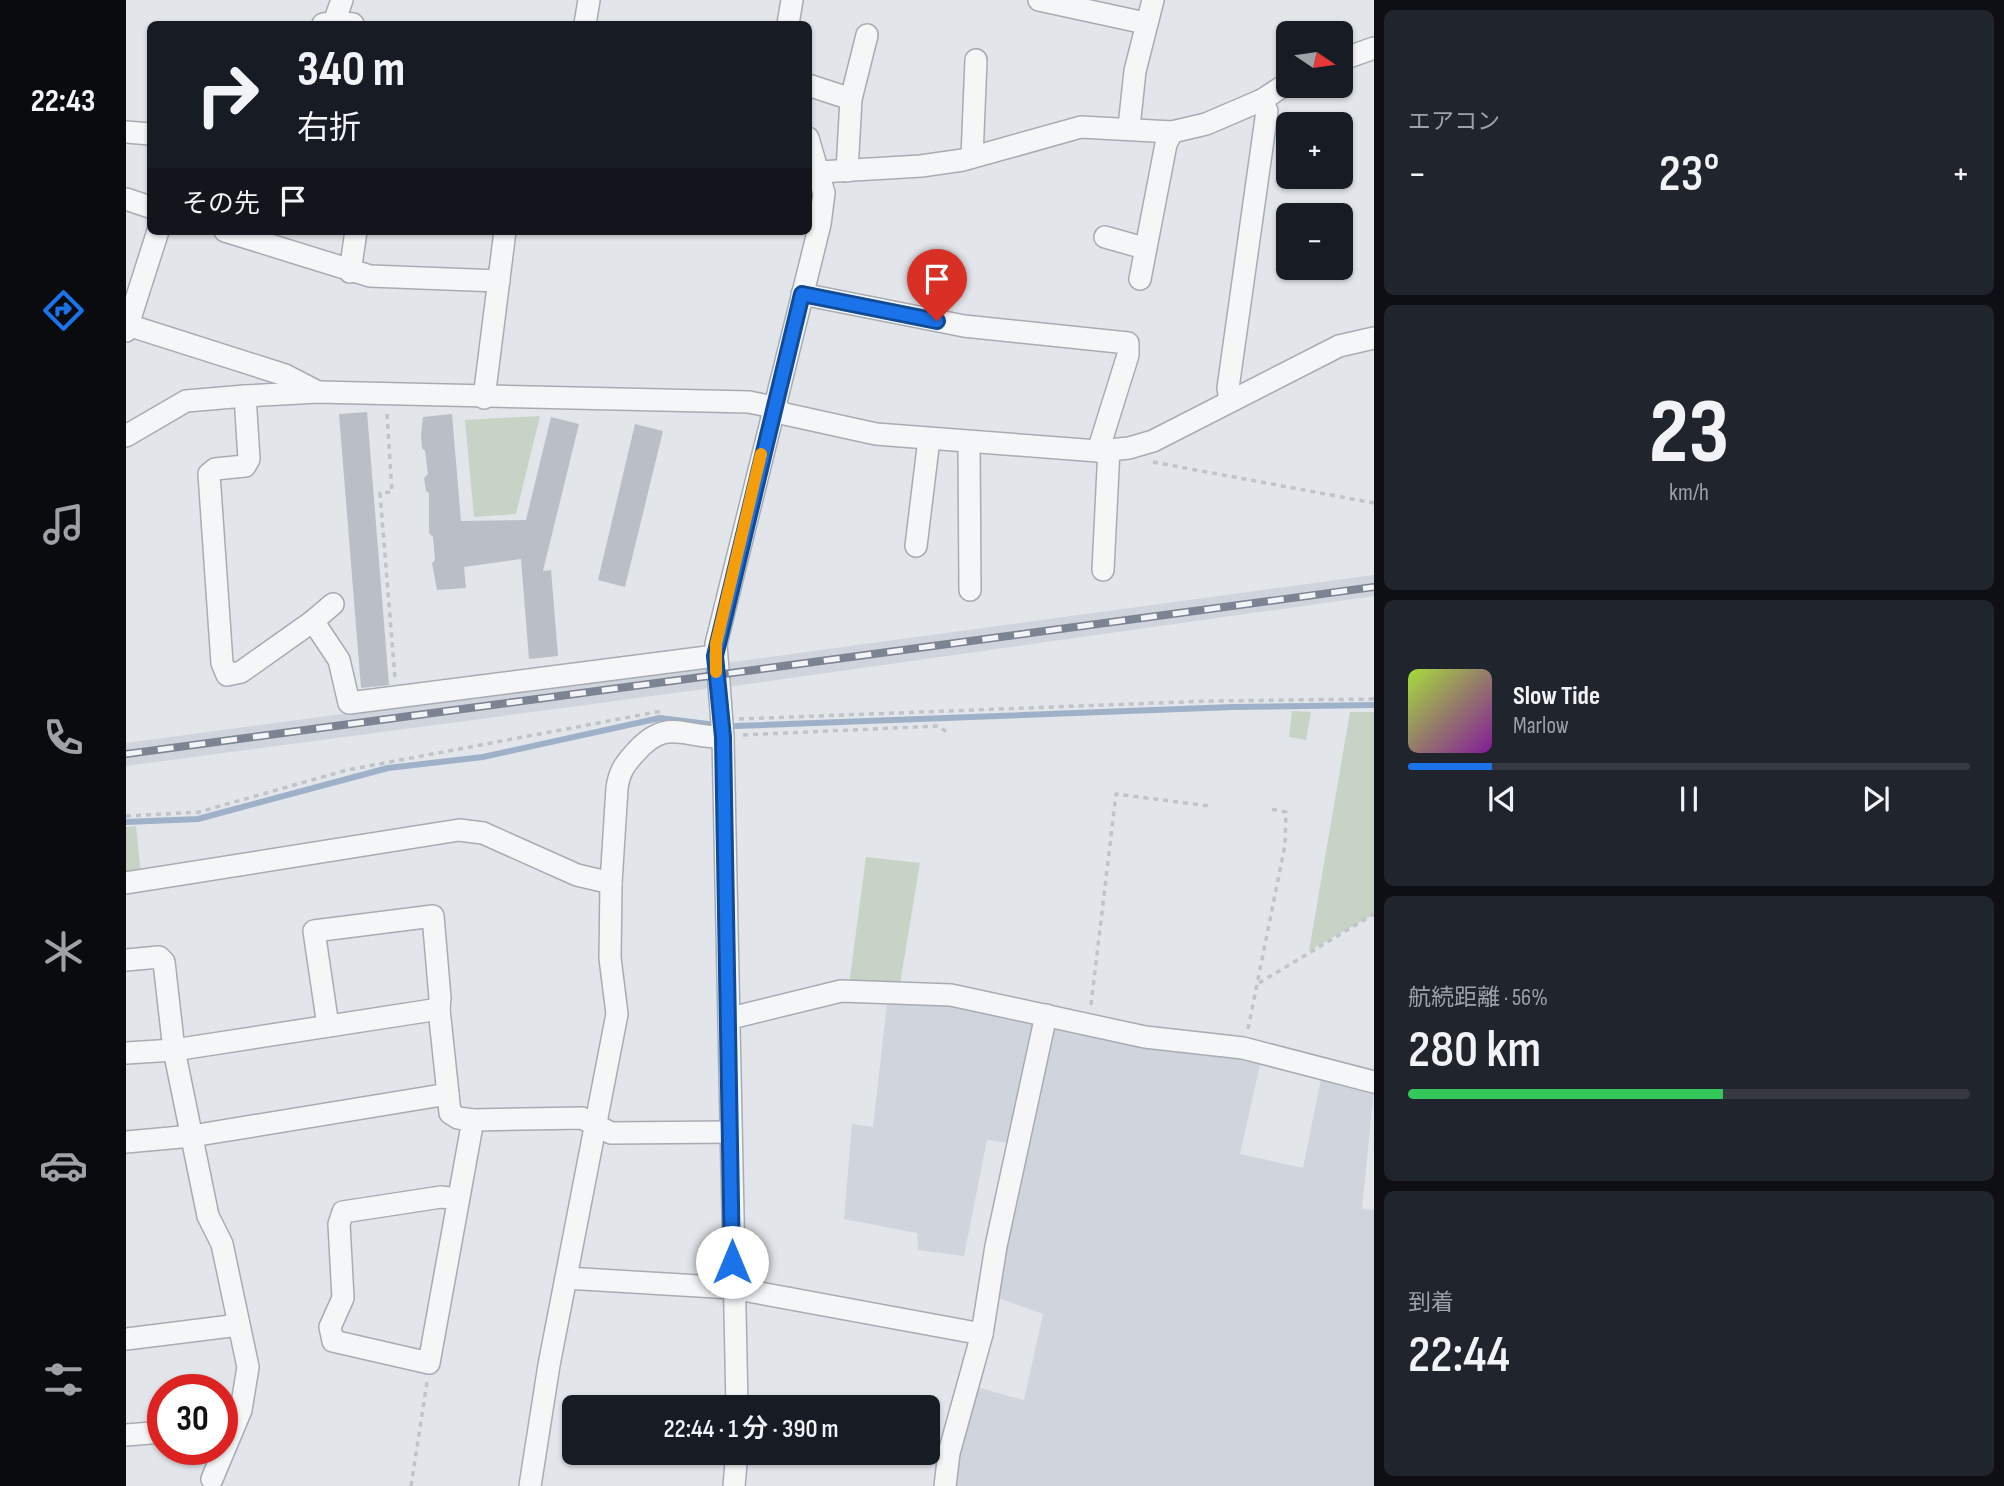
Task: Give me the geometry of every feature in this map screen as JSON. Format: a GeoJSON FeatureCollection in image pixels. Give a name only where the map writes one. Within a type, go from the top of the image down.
{"type":"FeatureCollection","features":[{"type":"Feature","properties":{"kind":"street"},"geometry":{"type":"LineString","coordinates":[[338,21],[342,0]]}},
{"type":"Feature","properties":{"kind":"street"},"geometry":{"type":"LineString","coordinates":[[586,21],[589,0]]}},
{"type":"Feature","properties":{"kind":"street"},"geometry":{"type":"LineString","coordinates":[[788,21],[792,0]]}},
{"type":"Feature","properties":{"kind":"street"},"geometry":{"type":"LineString","coordinates":[[1039,0],[1145,23]]}},
{"type":"Feature","properties":{"kind":"street"},"geometry":{"type":"LineString","coordinates":[[1129,127],[1145,23],[1153,0]]}},
{"type":"Feature","properties":{"kind":"street"},"geometry":{"type":"LineString","coordinates":[[847,171],[850,99],[867,35]]}},
{"type":"Feature","properties":{"kind":"street"},"geometry":{"type":"LineString","coordinates":[[1353,55],[1374,48]]}},
{"type":"Feature","properties":{"kind":"street"},"geometry":{"type":"LineString","coordinates":[[972,156],[976,60]]}},
{"type":"Feature","properties":{"kind":"street"},"geometry":{"type":"LineString","coordinates":[[812,86],[850,99]]}},
{"type":"Feature","properties":{"kind":"street"},"geometry":{"type":"LineString","coordinates":[[820,172],[921,166],[972,156],[1082,127],[1129,127],[1172,132],[1206,124],[1262,100],[1276,91]]}},
{"type":"Feature","properties":{"kind":"street"},"geometry":{"type":"LineString","coordinates":[[1230,400],[1228,388],[1267,111],[1262,100]]}},
{"type":"Feature","properties":{"kind":"street"},"geometry":{"type":"LineString","coordinates":[[126,132],[147,134]]}},
{"type":"Feature","properties":{"kind":"street"},"geometry":{"type":"LineString","coordinates":[[1140,279],[1166,144],[1172,132]]}},
{"type":"Feature","properties":{"kind":"street"},"geometry":{"type":"LineString","coordinates":[[736,1395],[732,1288],[730,1018],[723,728],[715,656],[822,208],[820,172],[812,149]]}},
{"type":"Feature","properties":{"kind":"street"},"geometry":{"type":"LineString","coordinates":[[126,199],[147,206]]}},
{"type":"Feature","properties":{"kind":"street"},"geometry":{"type":"LineString","coordinates":[[157,235],[127,328],[285,375],[318,392]]}},
{"type":"Feature","properties":{"kind":"street"},"geometry":{"type":"LineString","coordinates":[[237,235],[370,276],[499,281]]}},
{"type":"Feature","properties":{"kind":"street"},"geometry":{"type":"LineString","coordinates":[[350,272],[355,235]]}},
{"type":"Feature","properties":{"kind":"street"},"geometry":{"type":"LineString","coordinates":[[484,398],[505,235]]}},
{"type":"Feature","properties":{"kind":"street"},"geometry":{"type":"LineString","coordinates":[[1105,237],[1144,248]]}},
{"type":"Feature","properties":{"kind":"street"},"geometry":{"type":"LineString","coordinates":[[802,294],[964,326],[1129,342],[1103,450],[1103,570]]}},
{"type":"Feature","properties":{"kind":"street"},"geometry":{"type":"LineString","coordinates":[[126,436],[186,401],[318,392],[484,398],[749,402],[773,407],[785,414],[876,434],[970,443],[1103,450],[1138,445],[1183,426],[1339,346],[1374,338]]}},
{"type":"Feature","properties":{"kind":"street"},"geometry":{"type":"LineString","coordinates":[[245,396],[249,459],[245,466],[215,469],[209,474],[222,663],[227,675],[240,672],[333,604]]}},
{"type":"Feature","properties":{"kind":"street"},"geometry":{"type":"LineString","coordinates":[[916,546],[929,439]]}},
{"type":"Feature","properties":{"kind":"street"},"geometry":{"type":"LineString","coordinates":[[970,443],[970,590]]}},
{"type":"Feature","properties":{"kind":"street"},"geometry":{"type":"LineString","coordinates":[[313,621],[338,660],[349,704],[715,656]]}},
{"type":"Feature","properties":{"kind":"street"},"geometry":{"type":"LineString","coordinates":[[530,1486],[594,1126],[617,1014],[610,958],[611,883],[619,774],[646,739],[666,730],[706,737],[723,728]]}},
{"type":"Feature","properties":{"kind":"street"},"geometry":{"type":"LineString","coordinates":[[126,883],[459,830],[483,833],[577,875],[611,883]]}},
{"type":"Feature","properties":{"kind":"street"},"geometry":{"type":"LineString","coordinates":[[328,1026],[314,931],[433,916],[450,1113],[458,1118],[473,1120],[582,1118],[611,1133],[731,1132]]}},
{"type":"Feature","properties":{"kind":"street"},"geometry":{"type":"LineString","coordinates":[[126,960],[159,957],[164,962],[174,1049],[208,1216],[222,1244],[248,1367],[247,1387],[238,1406]]}},
{"type":"Feature","properties":{"kind":"street"},"geometry":{"type":"LineString","coordinates":[[730,1018],[841,991],[951,995],[1146,1037],[1243,1048],[1374,1082]]}},
{"type":"Feature","properties":{"kind":"street"},"geometry":{"type":"LineString","coordinates":[[126,1053],[174,1049],[439,1009]]}},
{"type":"Feature","properties":{"kind":"street"},"geometry":{"type":"LineString","coordinates":[[944,1486],[949,1453],[974,1374],[996,1245],[1046,1015]]}},
{"type":"Feature","properties":{"kind":"street"},"geometry":{"type":"LineString","coordinates":[[126,1142],[192,1136],[448,1094]]}},
{"type":"Feature","properties":{"kind":"street"},"geometry":{"type":"LineString","coordinates":[[458,1199],[441,1197],[343,1212],[339,1224],[343,1298],[330,1327],[329,1334],[333,1341],[429,1363],[473,1120]]}},
{"type":"Feature","properties":{"kind":"street"},"geometry":{"type":"LineString","coordinates":[[566,1278],[732,1288],[982,1334]]}},
{"type":"Feature","properties":{"kind":"street"},"geometry":{"type":"LineString","coordinates":[[126,1339],[239,1325]]}},
{"type":"Feature","properties":{"kind":"street"},"geometry":{"type":"LineString","coordinates":[[126,1435],[147,1433]]}},
{"type":"Feature","properties":{"kind":"street"},"geometry":{"type":"LineString","coordinates":[[213,1484],[218,1465]]}},
{"type":"Feature","properties":{"kind":"street"},"geometry":{"type":"LineString","coordinates":[[734,1486],[736,1465]]}},
{"type":"Feature","properties":{"kind":"path"},"geometry":{"type":"LineString","coordinates":[[387,409],[392,492],[380,493],[396,679]]}},
{"type":"Feature","properties":{"kind":"path"},"geometry":{"type":"LineString","coordinates":[[1138,445],[1151,462],[1374,503]]}},
{"type":"Feature","properties":{"kind":"path"},"geometry":{"type":"LineString","coordinates":[[723,728],[1236,700],[1374,699]]}},
{"type":"Feature","properties":{"kind":"path"},"geometry":{"type":"LineString","coordinates":[[126,816],[199,811],[360,768],[665,711]]}},
{"type":"Feature","properties":{"kind":"path"},"geometry":{"type":"LineString","coordinates":[[723,728],[938,726],[950,734]]}},
{"type":"Feature","properties":{"kind":"path"},"geometry":{"type":"LineString","coordinates":[[1090,1025],[1116,794],[1209,806]]}},
{"type":"Feature","properties":{"kind":"path"},"geometry":{"type":"LineString","coordinates":[[1243,1048],[1288,817],[1286,812],[1270,809]]}},
{"type":"Feature","properties":{"kind":"path"},"geometry":{"type":"LineString","coordinates":[[1257,985],[1289,962],[1374,914]]}},
{"type":"Feature","properties":{"kind":"path"},"geometry":{"type":"LineString","coordinates":[[411,1486],[429,1363]]}},
{"type":"Feature","properties":{"kind":"shaded area"},"geometry":{"type":"Polygon","coordinates":[[[1374,575],[1374,596],[727,687],[725,663],[1374,575]]]}},
{"type":"Feature","properties":{"kind":"shaded area"},"geometry":{"type":"Polygon","coordinates":[[[706,665],[710,667],[712,688],[126,766],[126,743],[706,665]]]}},
{"type":"Feature","properties":{"kind":"shaded area"},"geometry":{"type":"Polygon","coordinates":[[[888,995],[1262,1056],[1240,1154],[1303,1168],[1322,1074],[1374,1088],[1362,1209],[1374,1210],[1374,1486],[950,1486],[976,1387],[1024,1400],[1043,1314],[996,1297],[1025,1145],[987,1140],[964,1256],[918,1250],[917,1233],[844,1219],[852,1124],[873,1127],[888,995]]]}},
{"type":"Feature","properties":{"kind":"green space"},"geometry":{"type":"Polygon","coordinates":[[[540,416],[516,514],[474,517],[465,420],[540,416]]]}},
{"type":"Feature","properties":{"kind":"green space"},"geometry":{"type":"Polygon","coordinates":[[[1292,711],[1311,712],[1306,740],[1289,737],[1292,711]]]}},
{"type":"Feature","properties":{"kind":"green space"},"geometry":{"type":"Polygon","coordinates":[[[1350,712],[1374,712],[1374,914],[1309,951],[1350,712]]]}},
{"type":"Feature","properties":{"kind":"green space"},"geometry":{"type":"Polygon","coordinates":[[[136,826],[141,874],[126,876],[126,827],[136,826]]]}},
{"type":"Feature","properties":{"kind":"green space"},"geometry":{"type":"Polygon","coordinates":[[[866,857],[920,863],[900,984],[849,985],[866,857]]]}},
{"type":"Feature","properties":{"kind":"building"},"geometry":{"type":"Polygon","coordinates":[[[367,412],[389,685],[361,688],[339,414],[367,412]]]}},
{"type":"Feature","properties":{"kind":"building"},"geometry":{"type":"Polygon","coordinates":[[[452,414],[461,521],[526,520],[551,417],[579,424],[543,571],[551,570],[558,656],[529,659],[521,559],[464,567],[466,588],[437,590],[432,563],[435,560],[433,537],[429,533],[429,493],[426,491],[424,478],[428,474],[421,435],[423,417],[452,414]]]}},
{"type":"Feature","properties":{"kind":"building"},"geometry":{"type":"Polygon","coordinates":[[[635,424],[663,431],[625,587],[598,580],[635,424]]]}},
{"type":"Feature","properties":{"kind":"waterway"},"geometry":{"type":"LineString","coordinates":[[735,726],[1233,707],[1374,705]]}},
{"type":"Feature","properties":{"kind":"waterway"},"geometry":{"type":"LineString","coordinates":[[126,822],[198,819],[388,768],[483,757],[660,718],[708,724]]}},
{"type":"Feature","properties":{"kind":"railway"},"geometry":{"type":"LineString","coordinates":[[126,754],[1374,587]]}},
{"type":"Feature","properties":{"kind":"slow traffic"},"geometry":{"type":"LineString","coordinates":[[716,672],[716,644],[761,454]]}},
{"type":"Feature","properties":{"kind":"route"},"geometry":{"type":"LineString","coordinates":[[732,1262],[725,788],[716,644],[802,294],[937,321]]}}]}
